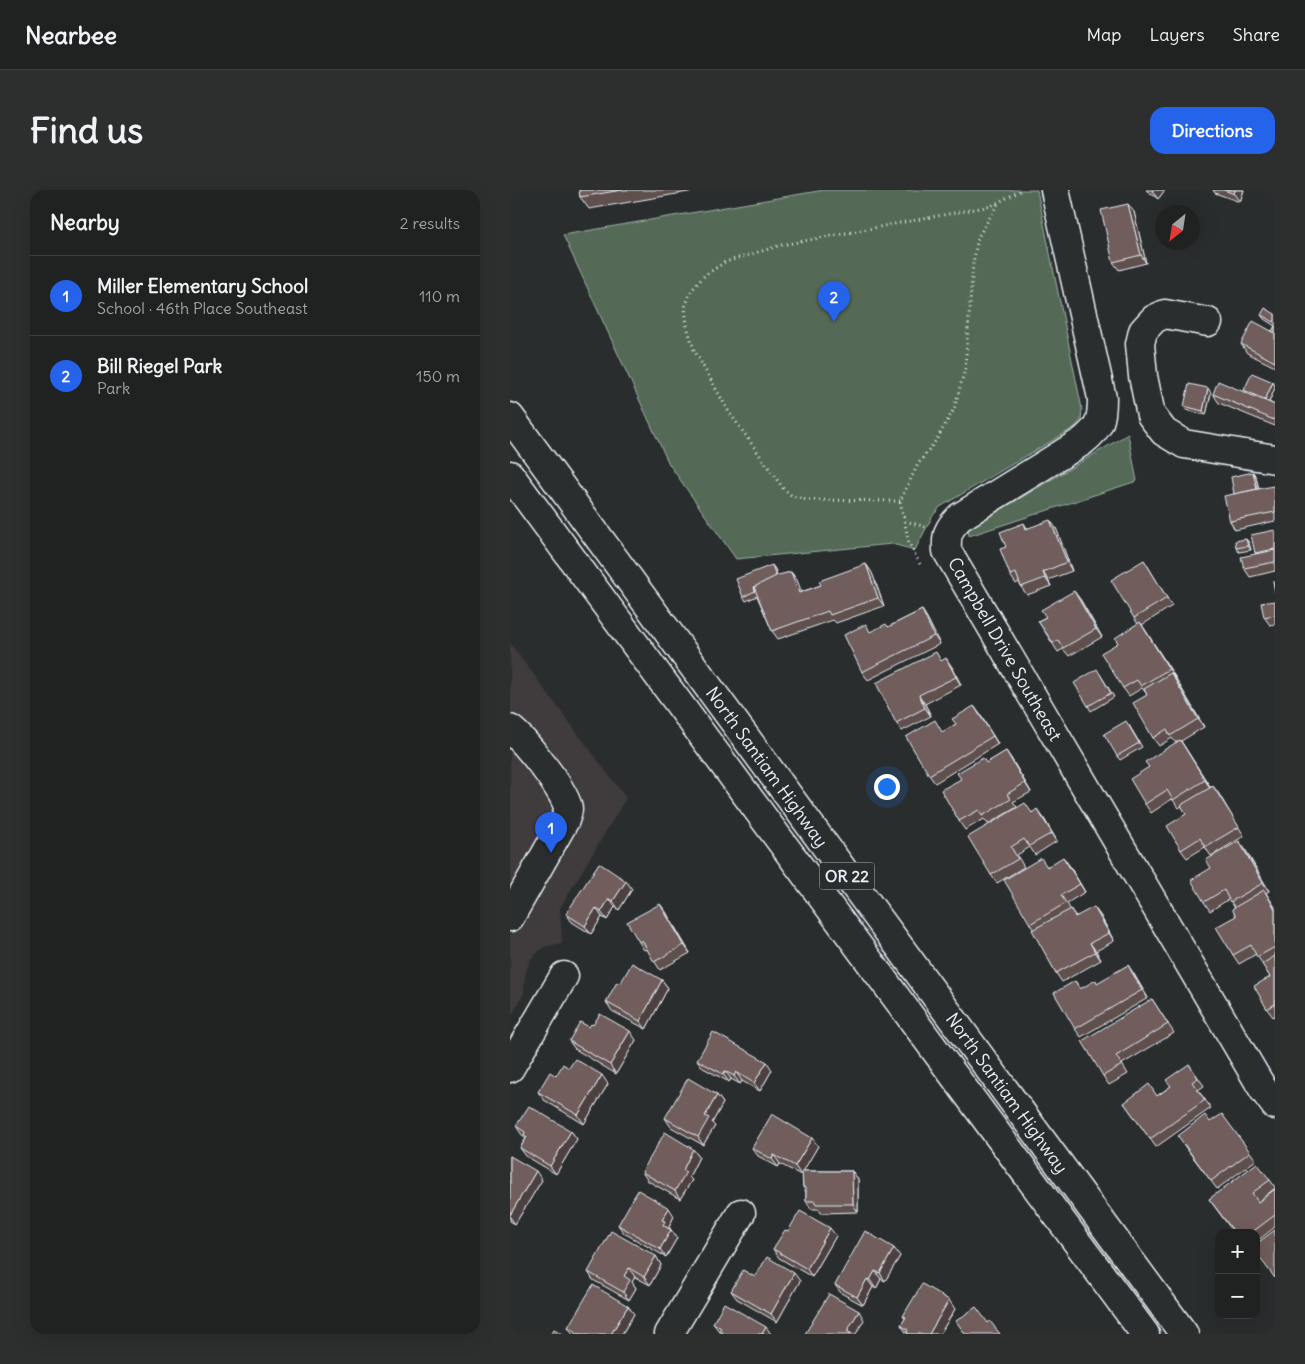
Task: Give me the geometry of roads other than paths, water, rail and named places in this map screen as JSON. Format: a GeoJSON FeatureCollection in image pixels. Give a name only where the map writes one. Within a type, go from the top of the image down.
{"type":"FeatureCollection","features":[{"type":"Feature","properties":{"kind":"main road","name":"Campbell Drive Southeast"},"geometry":{"type":"LineString","coordinates":[[1055,190],[1102,398],[1102,418],[1095,431],[1083,441],[960,517],[950,527],[946,540],[947,551],[1275,1105]]}},
{"type":"Feature","properties":{"kind":"main road"},"geometry":{"type":"LineString","coordinates":[[1208,322],[1165,314],[1154,319],[1143,331],[1140,344],[1143,376],[1151,415],[1164,432],[1184,444],[1275,459]]}},
{"type":"Feature","properties":{"kind":"main road","name":"North Santiam Highway"},"geometry":{"type":"LineString","coordinates":[[510,417],[1184,1334]]}},
{"type":"Feature","properties":{"kind":"main road","name":"North Santiam Highway"},"geometry":{"type":"LineString","coordinates":[[510,475],[1145,1334]]}},
{"type":"Feature","properties":{"kind":"main road"},"geometry":{"type":"LineString","coordinates":[[510,729],[541,762],[565,798],[568,809],[565,820],[510,917]]}},
{"type":"Feature","properties":{"kind":"main road"},"geometry":{"type":"LineString","coordinates":[[510,1068],[517,1038],[564,976]]}},
{"type":"Feature","properties":{"kind":"main road"},"geometry":{"type":"LineString","coordinates":[[669,1334],[741,1213]]}},
{"type":"Feature","properties":{"kind":"place","name":"Bill Riegel Park"},"geometry":{"type":"Point","coordinates":[834,322]}},
{"type":"Feature","properties":{"kind":"place","name":"Miller Elementary School"},"geometry":{"type":"Point","coordinates":[551,853]}}]}
